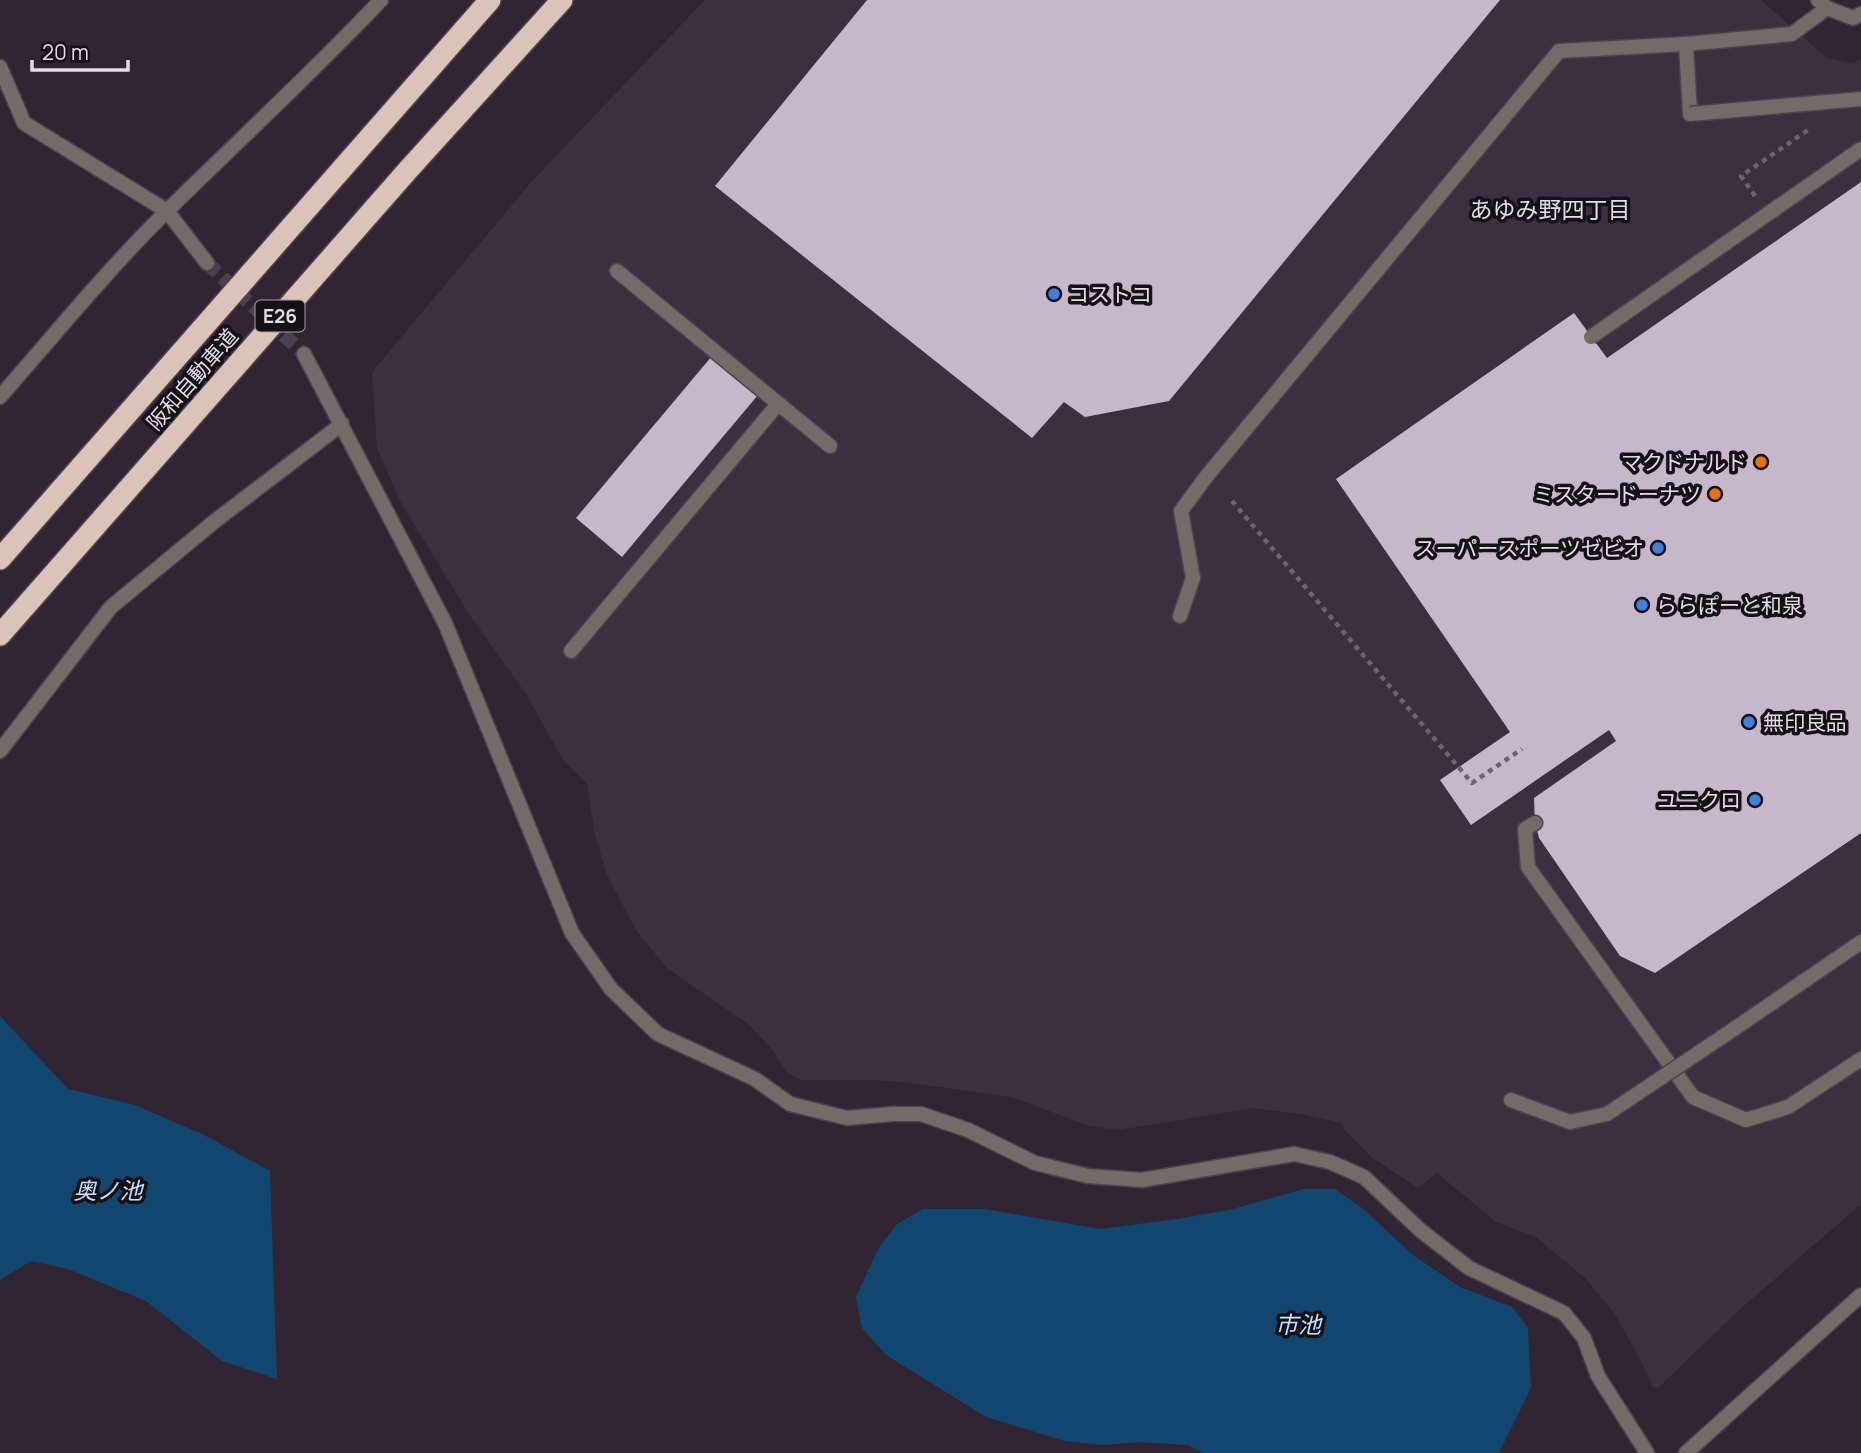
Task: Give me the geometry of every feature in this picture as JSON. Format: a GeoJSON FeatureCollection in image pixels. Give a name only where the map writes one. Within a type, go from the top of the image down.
{"type":"FeatureCollection","features":[{"type":"Feature","properties":{"kind":"highway","name":"阪和自動車道"},"geometry":{"type":"LineString","coordinates":[[0,559],[490,0]]}},
{"type":"Feature","properties":{"kind":"highway","name":"阪和自動車道"},"geometry":{"type":"LineString","coordinates":[[0,635],[408,170],[562,0]]}},
{"type":"Feature","properties":{"kind":"highway"},"geometry":{"type":"LineString","coordinates":[[537,28],[570,0]]}},
{"type":"Feature","properties":{"kind":"street"},"geometry":{"type":"LineString","coordinates":[[0,397],[101,280],[167,211],[381,0]]}},
{"type":"Feature","properties":{"kind":"street"},"geometry":{"type":"LineString","coordinates":[[1180,616],[1193,578],[1181,511],[1206,477],[1559,51],[1686,44],[1792,34],[1822,4],[1853,19],[1861,14]]}},
{"type":"Feature","properties":{"kind":"street"},"geometry":{"type":"LineString","coordinates":[[1686,44],[1690,114],[1861,99]]}},
{"type":"Feature","properties":{"kind":"street"},"geometry":{"type":"LineString","coordinates":[[0,67],[23,123],[167,211],[206,263]]}},
{"type":"Feature","properties":{"kind":"street"},"geometry":{"type":"LineString","coordinates":[[1591,337],[1861,149]]}},
{"type":"Feature","properties":{"kind":"street"},"geometry":{"type":"LineString","coordinates":[[617,271],[830,446]]}},
{"type":"Feature","properties":{"kind":"street"},"geometry":{"type":"LineString","coordinates":[[304,354],[445,623],[572,933],[611,989],[658,1034],[755,1080],[790,1104],[848,1118],[921,1114],[968,1130],[1035,1163],[1088,1176],[1142,1180],[1294,1154],[1329,1162],[1364,1177],[1420,1230],[1469,1268],[1564,1313],[1584,1338],[1598,1376],[1647,1453]]}},
{"type":"Feature","properties":{"kind":"street"},"geometry":{"type":"LineString","coordinates":[[571,651],[778,404]]}},
{"type":"Feature","properties":{"kind":"street"},"geometry":{"type":"LineString","coordinates":[[0,751],[111,607],[215,521],[342,424]]}},
{"type":"Feature","properties":{"kind":"street"},"geometry":{"type":"LineString","coordinates":[[1535,822],[1525,830],[1528,867],[1693,1097],[1746,1120],[1788,1107],[1861,1059]]}},
{"type":"Feature","properties":{"kind":"street"},"geometry":{"type":"LineString","coordinates":[[1511,1100],[1570,1122],[1607,1114],[1861,942]]}},
{"type":"Feature","properties":{"kind":"street"},"geometry":{"type":"LineString","coordinates":[[1686,1453],[1861,1295]]}},
{"type":"Feature","properties":{"kind":"path"},"geometry":{"type":"LineString","coordinates":[[1762,205],[1741,176],[1818,124]]}},
{"type":"Feature","properties":{"kind":"path"},"geometry":{"type":"LineString","coordinates":[[1232,501],[1472,783],[1522,749]]}},
{"type":"Feature","properties":{"kind":"shaded area"},"geometry":{"type":"Polygon","coordinates":[[[705,0],[1761,0],[1827,58],[1853,63],[1861,59],[1861,1204],[1738,1311],[1658,1388],[1653,1387],[1614,1313],[1585,1278],[1536,1237],[1496,1222],[1437,1173],[1418,1188],[1370,1156],[1341,1123],[1301,1114],[1253,1108],[1118,1130],[1089,1126],[1012,1097],[904,1082],[801,1080],[786,1071],[771,1048],[748,1024],[668,969],[637,932],[607,875],[595,835],[587,784],[563,760],[526,694],[469,614],[400,501],[377,448],[372,372],[533,180],[705,0]]]}},
{"type":"Feature","properties":{"kind":"water","name":"奥ノ池"},"geometry":{"type":"Polygon","coordinates":[[[0,1016],[68,1089],[135,1105],[204,1135],[270,1171],[277,1379],[222,1361],[146,1301],[68,1269],[31,1261],[0,1280],[0,1016]]]}},
{"type":"Feature","properties":{"kind":"water","name":"市池"},"geometry":{"type":"Polygon","coordinates":[[[1304,1189],[1335,1189],[1362,1208],[1413,1255],[1460,1287],[1512,1307],[1528,1328],[1531,1388],[1499,1453],[1203,1453],[1188,1445],[1138,1442],[1103,1445],[1065,1441],[986,1417],[886,1355],[862,1328],[856,1297],[878,1249],[897,1224],[923,1209],[985,1209],[1100,1229],[1229,1210],[1304,1189]]]}},
{"type":"Feature","properties":{"kind":"building","name":"コストコ"},"geometry":{"type":"Polygon","coordinates":[[[867,0],[1500,0],[1169,401],[1085,417],[1064,402],[1032,438],[715,186],[867,0]]]}},
{"type":"Feature","properties":{"kind":"building","name":"ららぽーと和泉"},"geometry":{"type":"Polygon","coordinates":[[[1861,182],[1861,833],[1655,973],[1620,956],[1539,838],[1535,823],[1534,798],[1616,741],[1609,730],[1471,825],[1440,780],[1510,732],[1336,479],[1574,313],[1607,358],[1861,182]]]}},
{"type":"Feature","properties":{"kind":"building"},"geometry":{"type":"Polygon","coordinates":[[[712,356],[758,395],[622,557],[576,518],[712,356]]]}},
{"type":"Feature","properties":{"kind":"tunnel"},"geometry":{"type":"LineString","coordinates":[[207,263],[304,354]]}},
{"type":"Feature","properties":{"kind":"place","name":"コストコ"},"geometry":{"type":"Point","coordinates":[1054,294]}},
{"type":"Feature","properties":{"kind":"place","name":"マクドナルド"},"geometry":{"type":"Point","coordinates":[1761,462]}},
{"type":"Feature","properties":{"kind":"place","name":"ミスタードーナツ"},"geometry":{"type":"Point","coordinates":[1715,494]}},
{"type":"Feature","properties":{"kind":"place","name":"スーパースポーツゼビオ"},"geometry":{"type":"Point","coordinates":[1658,548]}},
{"type":"Feature","properties":{"kind":"place","name":"ららぽーと和泉"},"geometry":{"type":"Point","coordinates":[1642,605]}},
{"type":"Feature","properties":{"kind":"place","name":"無印良品"},"geometry":{"type":"Point","coordinates":[1749,722]}},
{"type":"Feature","properties":{"kind":"place","name":"ユニクロ"},"geometry":{"type":"Point","coordinates":[1755,800]}},
{"type":"Feature","properties":{"kind":"district","name":"あゆみ野四丁目"},"geometry":{"type":"Point","coordinates":[1550,209]}}]}
